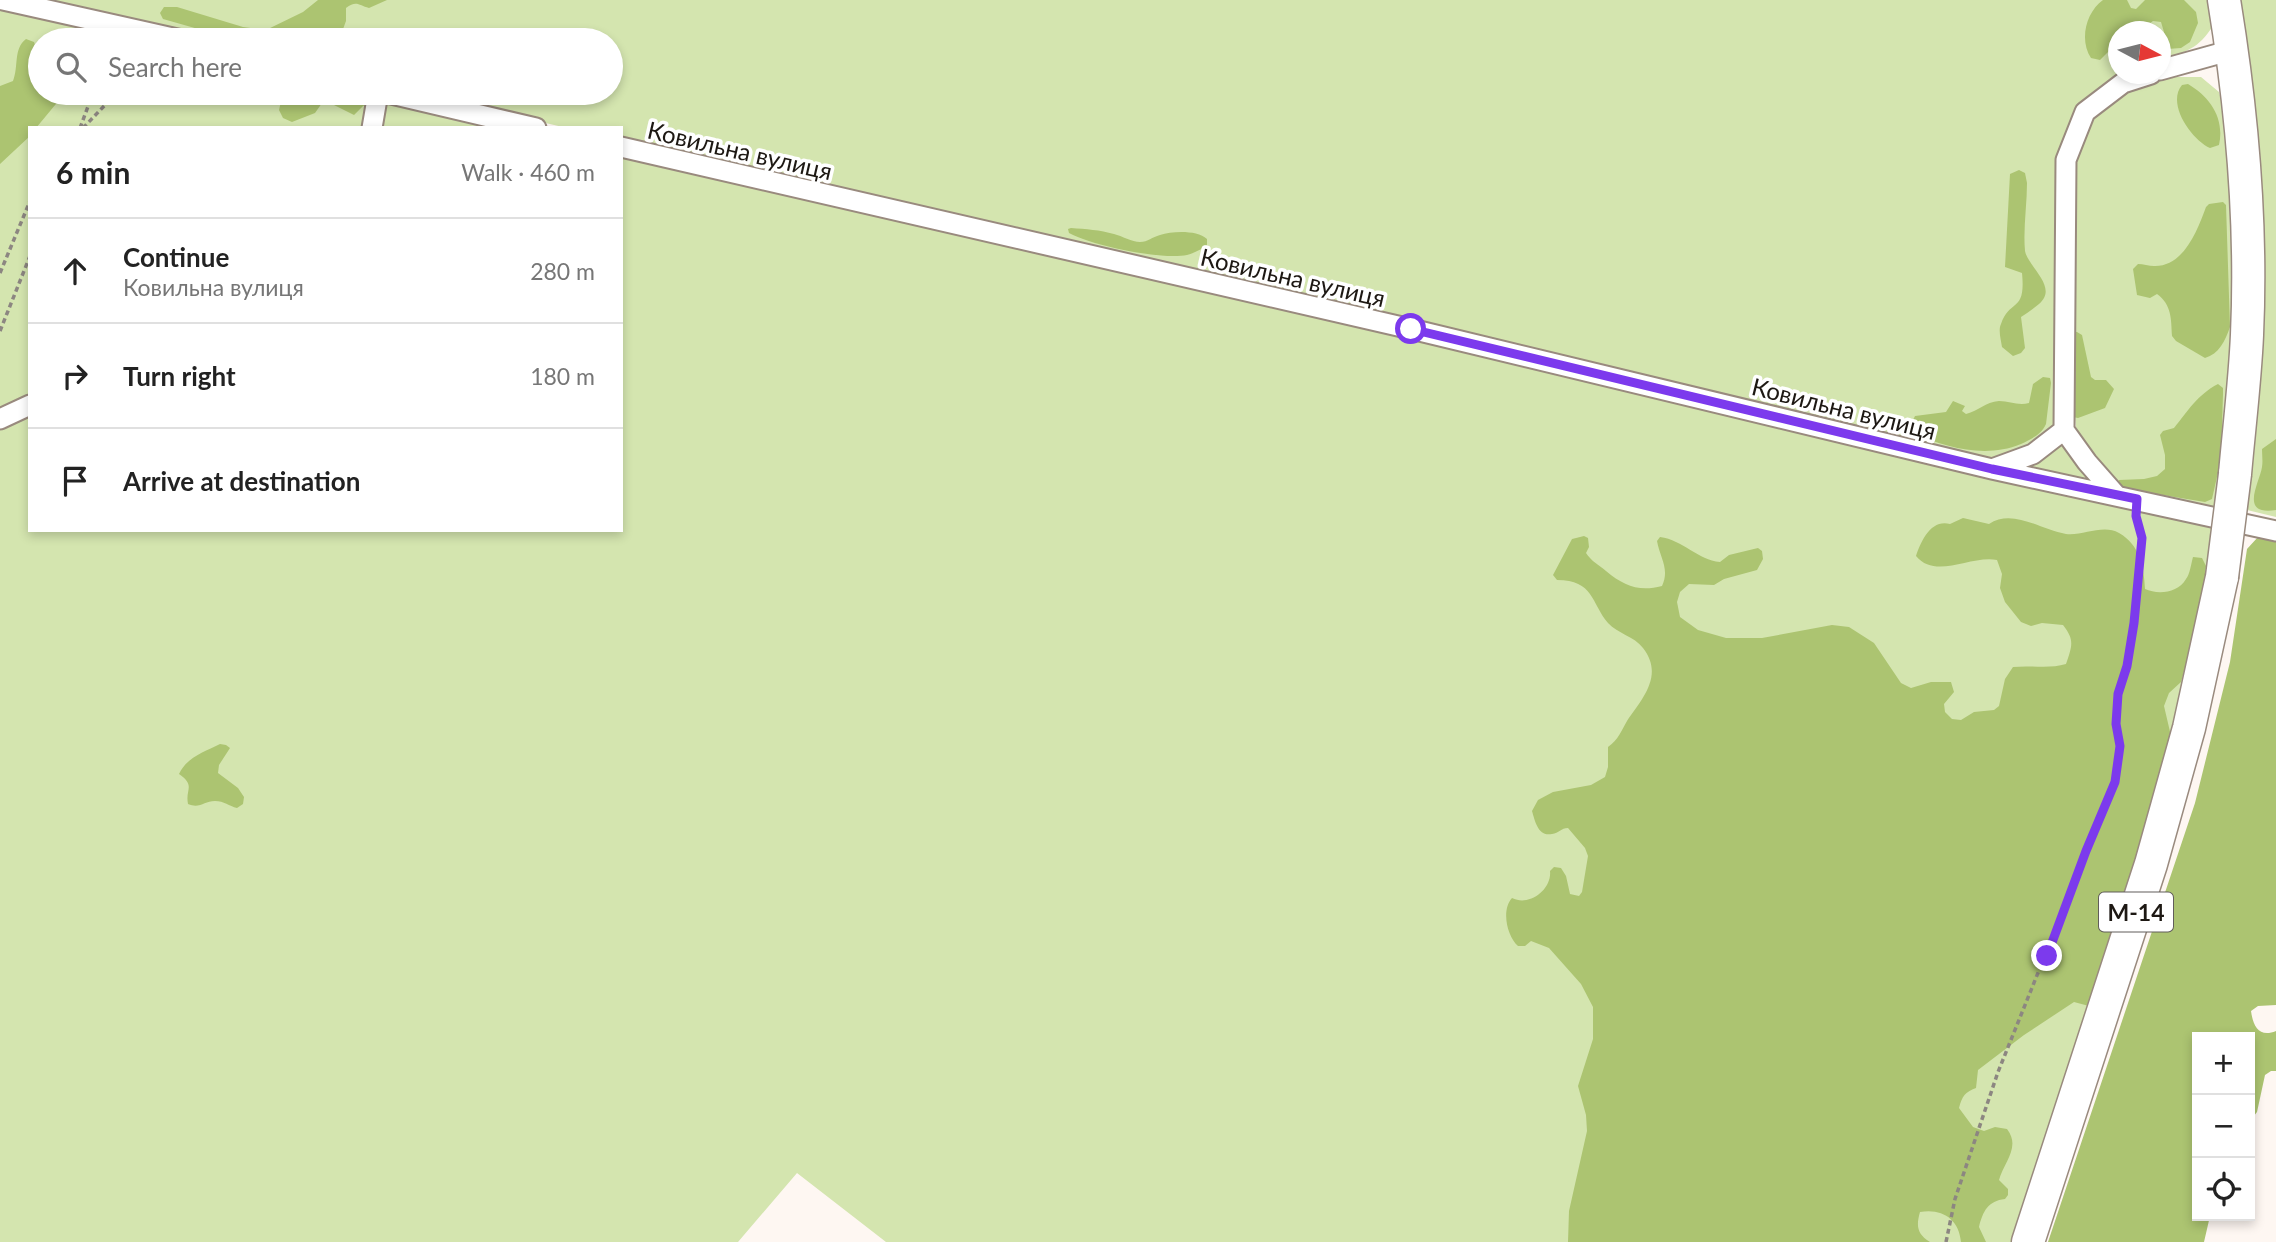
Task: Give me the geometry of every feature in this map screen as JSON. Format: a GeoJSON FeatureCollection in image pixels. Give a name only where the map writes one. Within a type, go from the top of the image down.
{"type":"FeatureCollection","features":[{"type":"Feature","properties":{"kind":"highway","name":"М-14"},"geometry":{"type":"LineString","coordinates":[[2028,1242],[2151,864],[2189,728],[2222,577],[2235,474],[2247,335],[2246,192],[2232,50],[2224,0]]}},
{"type":"Feature","properties":{"kind":"street"},"geometry":{"type":"LineString","coordinates":[[3,0],[128,28]]}},
{"type":"Feature","properties":{"kind":"street"},"geometry":{"type":"LineString","coordinates":[[2171,67],[2232,50]]}},
{"type":"Feature","properties":{"kind":"street"},"geometry":{"type":"LineString","coordinates":[[2116,495],[2064,430],[2066,160],[2085,112],[2122,84]]}},
{"type":"Feature","properties":{"kind":"street"},"geometry":{"type":"LineString","coordinates":[[372,126],[376,105]]}},
{"type":"Feature","properties":{"kind":"street"},"geometry":{"type":"LineString","coordinates":[[438,105],[527,126]]}},
{"type":"Feature","properties":{"kind":"street","name":"Ковильна вулиця"},"geometry":{"type":"LineString","coordinates":[[623,147],[1411,329],[1992,469],[2276,531]]}},
{"type":"Feature","properties":{"kind":"street"},"geometry":{"type":"LineString","coordinates":[[0,419],[28,406]]}},
{"type":"Feature","properties":{"kind":"street"},"geometry":{"type":"LineString","coordinates":[[1992,469],[2033,454],[2064,430]]}},
{"type":"Feature","properties":{"kind":"path"},"geometry":{"type":"LineString","coordinates":[[83,126],[89,105]]}},
{"type":"Feature","properties":{"kind":"path"},"geometry":{"type":"LineString","coordinates":[[84,126],[105,105]]}},
{"type":"Feature","properties":{"kind":"path"},"geometry":{"type":"LineString","coordinates":[[0,273],[28,206]]}},
{"type":"Feature","properties":{"kind":"path"},"geometry":{"type":"LineString","coordinates":[[0,331],[28,261]]}},
{"type":"Feature","properties":{"kind":"path"},"geometry":{"type":"LineString","coordinates":[[1946,1242],[1955,1199],[1998,1072],[2115,782],[2120,746],[2116,724],[2118,694],[2127,666],[2132,634],[2142,538],[2136,516],[2137,499]]}},
{"type":"Feature","properties":{"kind":"green space"},"geometry":{"type":"Polygon","coordinates":[[[40,0],[2213,0],[2217,20],[2194,47],[2171,56],[2171,21],[2108,21],[2108,82],[2075,108],[2057,159],[2055,428],[2031,447],[1986,460],[623,140],[623,126],[558,126],[468,105],[623,105],[623,28],[168,28],[40,0]]]}},
{"type":"Feature","properties":{"kind":"green space"},"geometry":{"type":"Polygon","coordinates":[[[318,0],[387,0],[369,8],[355,4],[349,6],[346,8],[343,28],[270,28],[303,12],[318,0]]]}},
{"type":"Feature","properties":{"kind":"green space"},"geometry":{"type":"Polygon","coordinates":[[[2103,0],[2127,0],[2131,8],[2136,9],[2145,0],[2184,0],[2196,12],[2198,23],[2190,42],[2181,48],[2171,49],[2171,21],[2108,21],[2108,52],[2100,60],[2091,58],[2085,43],[2086,27],[2097,5],[2103,0]]]}},
{"type":"Feature","properties":{"kind":"green space"},"geometry":{"type":"Polygon","coordinates":[[[2235,0],[2276,0],[2276,517],[2243,509],[2235,0]]]}},
{"type":"Feature","properties":{"kind":"green space"},"geometry":{"type":"Polygon","coordinates":[[[164,7],[177,7],[251,28],[195,28],[163,19],[160,13],[164,7]]]}},
{"type":"Feature","properties":{"kind":"green space"},"geometry":{"type":"Polygon","coordinates":[[[0,8],[94,28],[28,28],[28,105],[408,105],[497,126],[28,126],[28,532],[623,532],[623,154],[2216,524],[2182,728],[2015,1242],[886,1242],[797,1173],[738,1242],[0,1242],[0,8]]]}},
{"type":"Feature","properties":{"kind":"green space"},"geometry":{"type":"Polygon","coordinates":[[[28,40],[28,105],[55,105],[38,126],[28,126],[28,138],[0,164],[0,86],[13,81],[22,43],[28,40]]]}},
{"type":"Feature","properties":{"kind":"green space"},"geometry":{"type":"Polygon","coordinates":[[[2171,77],[2201,77],[2219,92],[2227,119],[2233,191],[2235,336],[2219,510],[2138,493],[2115,480],[2089,452],[2076,427],[2072,387],[2076,159],[2093,117],[2129,91],[2150,84],[2171,84],[2171,77]]]}},
{"type":"Feature","properties":{"kind":"green space"},"geometry":{"type":"Polygon","coordinates":[[[2188,84],[2203,95],[2214,109],[2220,126],[2219,145],[2210,148],[2203,144],[2183,121],[2177,102],[2178,93],[2182,85],[2188,84]]]}},
{"type":"Feature","properties":{"kind":"green space"},"geometry":{"type":"Polygon","coordinates":[[[280,105],[321,105],[315,113],[292,122],[283,118],[279,110],[280,105]]]}},
{"type":"Feature","properties":{"kind":"green space"},"geometry":{"type":"Polygon","coordinates":[[[334,105],[365,105],[354,115],[334,105]]]}},
{"type":"Feature","properties":{"kind":"green space"},"geometry":{"type":"Polygon","coordinates":[[[2019,170],[2025,173],[2027,183],[2025,251],[2046,291],[2039,304],[2021,317],[2025,348],[2013,356],[2002,347],[2000,329],[2005,316],[2019,300],[2023,286],[2022,273],[2005,267],[2010,174],[2019,170]]]}},
{"type":"Feature","properties":{"kind":"green space"},"geometry":{"type":"Polygon","coordinates":[[[2223,202],[2226,205],[2230,327],[2221,346],[2205,358],[2172,336],[2170,313],[2162,298],[2157,294],[2150,298],[2137,295],[2133,269],[2138,264],[2165,265],[2174,260],[2188,245],[2206,207],[2223,202]]]}},
{"type":"Feature","properties":{"kind":"green space"},"geometry":{"type":"Polygon","coordinates":[[[1068,229],[1103,232],[1140,242],[1165,234],[1191,233],[1207,239],[1207,245],[1187,255],[1145,254],[1080,238],[1069,233],[1068,229]]]}},
{"type":"Feature","properties":{"kind":"green space"},"geometry":{"type":"Polygon","coordinates":[[[2070,331],[2082,335],[2091,377],[2095,380],[2106,380],[2114,389],[2105,408],[2078,418],[2073,417],[2070,331]]]}},
{"type":"Feature","properties":{"kind":"green space"},"geometry":{"type":"Polygon","coordinates":[[[2043,377],[2050,378],[2051,383],[2046,424],[2039,434],[2021,444],[1993,451],[1966,450],[1913,434],[1912,422],[1915,416],[1946,412],[1953,401],[1965,406],[1962,411],[1966,414],[1994,402],[2029,403],[2033,384],[2043,377]]]}},
{"type":"Feature","properties":{"kind":"green space"},"geometry":{"type":"Polygon","coordinates":[[[2218,384],[2223,388],[2221,459],[2212,499],[2205,502],[2126,489],[2117,485],[2119,480],[2157,476],[2165,469],[2160,435],[2163,431],[2174,428],[2199,398],[2218,384]]]}},
{"type":"Feature","properties":{"kind":"green space"},"geometry":{"type":"Polygon","coordinates":[[[2276,439],[2276,510],[2264,510],[2254,503],[2254,496],[2262,467],[2262,449],[2276,439]]]}},
{"type":"Feature","properties":{"kind":"green space"},"geometry":{"type":"Polygon","coordinates":[[[2064,443],[2096,484],[2023,467],[2064,443]]]}},
{"type":"Feature","properties":{"kind":"green space"},"geometry":{"type":"Polygon","coordinates":[[[1963,518],[1989,524],[2008,518],[2017,519],[2066,534],[2100,530],[2119,533],[2136,550],[2142,565],[2145,589],[2150,591],[2173,590],[2182,584],[2193,557],[2202,558],[2206,566],[2201,612],[2181,682],[2169,693],[2164,706],[2171,736],[2157,802],[2089,1006],[2074,1002],[2024,1035],[1978,1070],[1976,1088],[1964,1095],[1960,1104],[1959,1108],[1973,1127],[1984,1131],[1995,1127],[2007,1129],[2011,1136],[2012,1148],[1999,1180],[2008,1189],[2008,1195],[2005,1199],[1994,1202],[1982,1216],[1979,1227],[1986,1242],[1961,1242],[1953,1221],[1942,1214],[1928,1211],[1920,1212],[1918,1226],[1922,1236],[1930,1242],[1568,1242],[1569,1211],[1587,1131],[1586,1115],[1578,1086],[1593,1039],[1593,1007],[1581,984],[1549,948],[1531,941],[1525,946],[1518,946],[1514,942],[1508,930],[1507,909],[1512,898],[1526,900],[1544,890],[1554,867],[1561,868],[1566,876],[1570,894],[1579,896],[1582,892],[1588,856],[1585,848],[1568,828],[1552,834],[1540,831],[1532,811],[1538,800],[1553,792],[1591,785],[1605,777],[1608,747],[1617,738],[1645,695],[1652,668],[1643,648],[1608,623],[1585,588],[1569,581],[1557,580],[1553,575],[1572,539],[1584,536],[1588,538],[1589,547],[1586,553],[1593,561],[1626,584],[1639,588],[1662,586],[1665,569],[1657,541],[1660,537],[1720,562],[1729,555],[1758,548],[1762,551],[1763,559],[1757,570],[1724,579],[1714,585],[1689,584],[1680,592],[1677,602],[1680,617],[1698,630],[1726,638],[1762,638],[1832,625],[1849,627],[1874,643],[1901,683],[1911,688],[1931,682],[1951,682],[1954,692],[1944,704],[1945,712],[1952,719],[1961,720],[1974,712],[1994,710],[1999,706],[2005,679],[2013,667],[2066,664],[2071,643],[2063,625],[2042,623],[2031,626],[2021,622],[2005,602],[2000,588],[2002,574],[1997,560],[1933,566],[1916,556],[1932,528],[1963,518]]]}},
{"type":"Feature","properties":{"kind":"green space"},"geometry":{"type":"Polygon","coordinates":[[[2258,537],[2276,537],[2276,1005],[2258,1006],[2251,1011],[2253,1021],[2261,1032],[2276,1031],[2276,1071],[2265,1075],[2255,1115],[2255,1032],[2192,1032],[2192,1221],[2209,1221],[2204,1242],[2048,1242],[2195,803],[2230,662],[2247,549],[2258,537]]]}},
{"type":"Feature","properties":{"kind":"green space"},"geometry":{"type":"Polygon","coordinates":[[[220,744],[230,748],[219,765],[218,773],[238,788],[244,797],[243,804],[237,808],[218,801],[196,806],[188,804],[189,785],[179,774],[182,768],[191,759],[220,744]]]}},
{"type":"Feature","properties":{"kind":"route"},"geometry":{"type":"LineString","coordinates":[[1411,329],[1992,469],[2137,499],[2136,516],[2142,538],[2134,623],[2127,666],[2118,694],[2116,724],[2120,746],[2115,782],[2047,956]]}}]}
